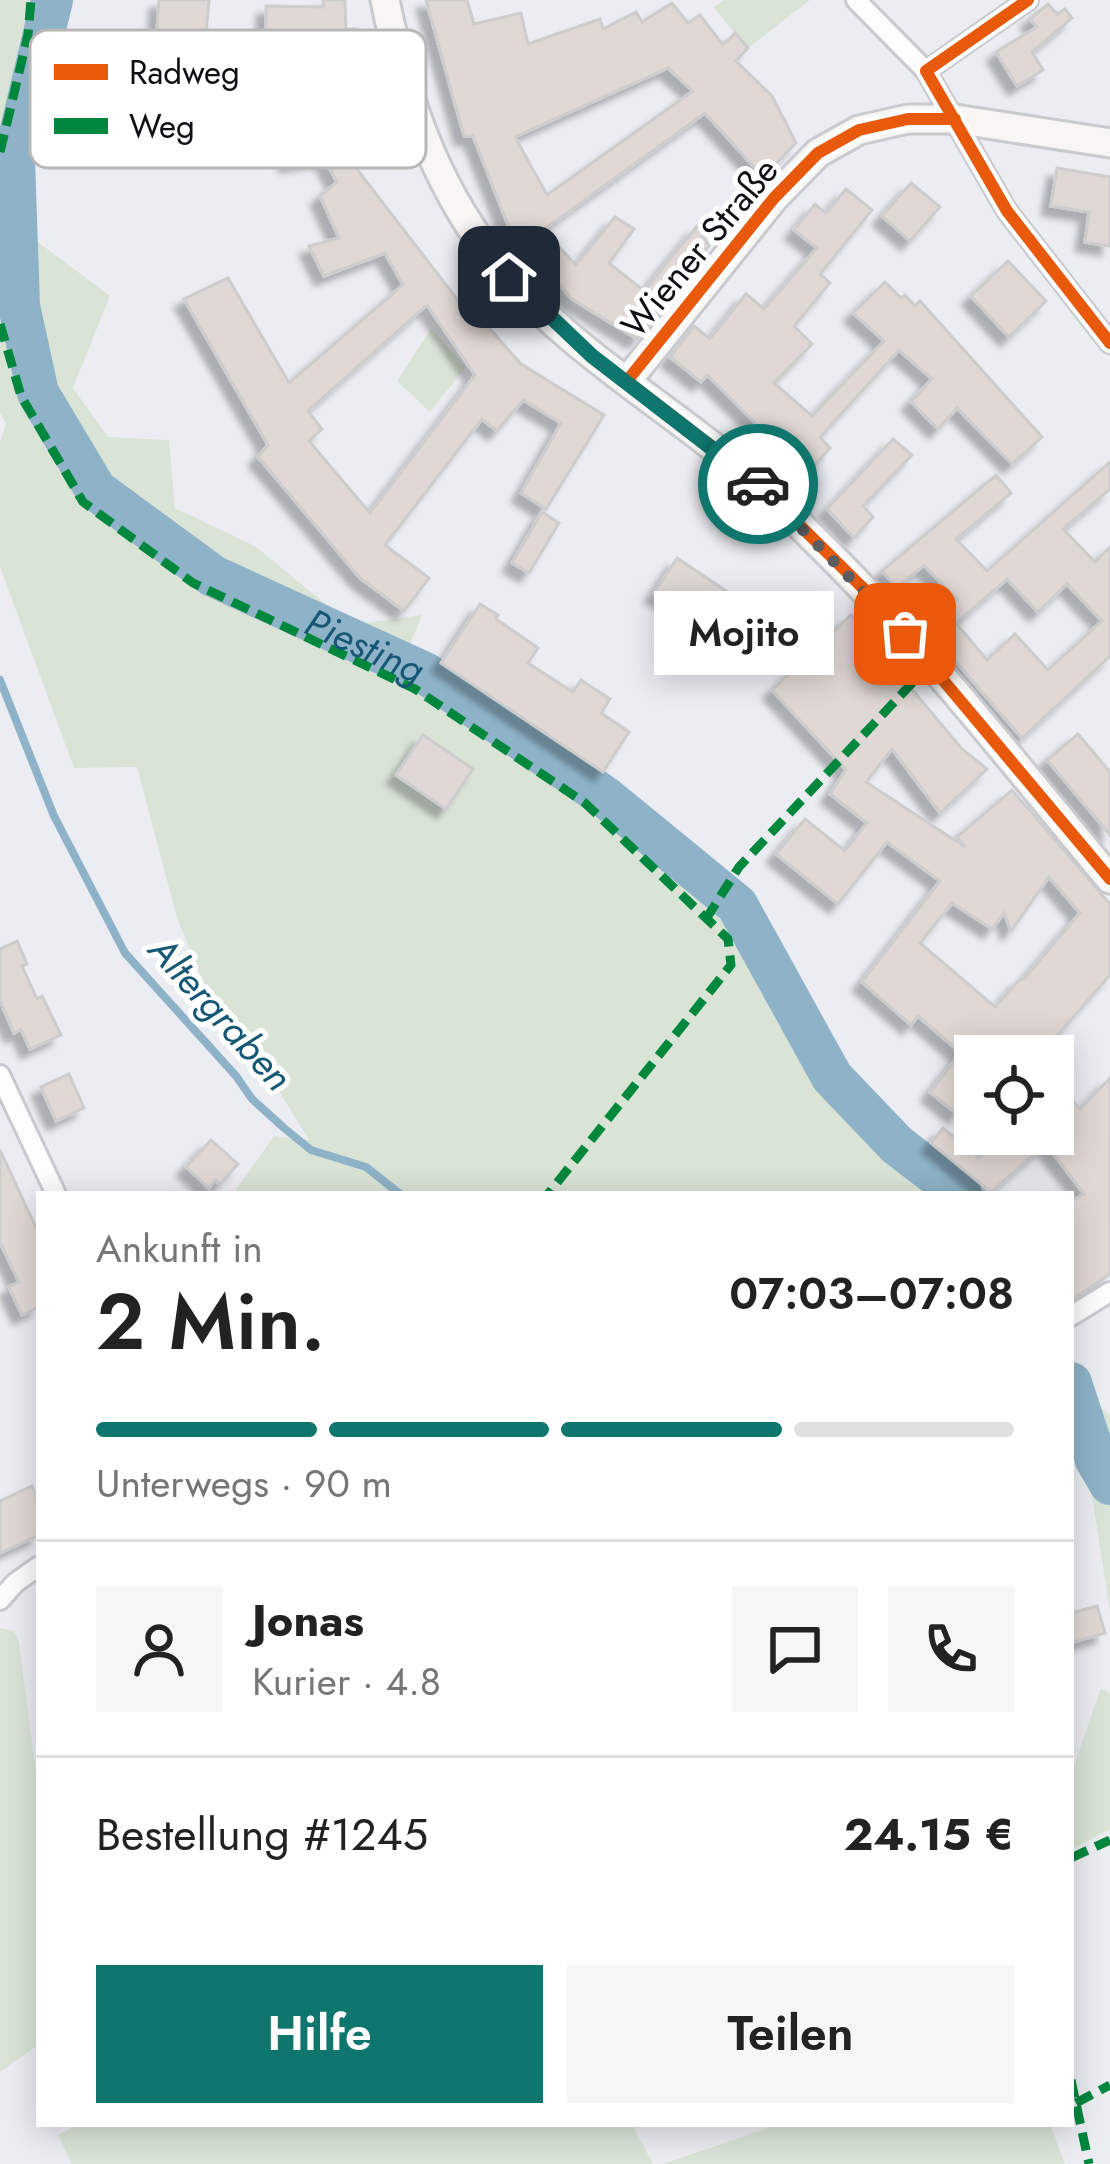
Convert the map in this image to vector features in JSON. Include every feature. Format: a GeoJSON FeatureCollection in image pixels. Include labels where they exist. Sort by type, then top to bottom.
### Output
{"type":"FeatureCollection","features":[{"type":"Feature","properties":{"kind":"main road"},"geometry":{"type":"LineString","coordinates":[[385,0],[392,30]]}},
{"type":"Feature","properties":{"kind":"main road","name":"Wiener Straße"},"geometry":{"type":"LineString","coordinates":[[627,381],[775,198],[818,153],[860,130],[908,119],[955,119],[1110,143]]}},
{"type":"Feature","properties":{"kind":"main road"},"geometry":{"type":"LineString","coordinates":[[426,140],[455,202],[492,257],[527,297],[592,356],[748,475],[880,605],[1110,879]]}},
{"type":"Feature","properties":{"kind":"street"},"geometry":{"type":"LineString","coordinates":[[856,0],[926,71],[1007,211],[1110,343]]}},
{"type":"Feature","properties":{"kind":"street"},"geometry":{"type":"LineString","coordinates":[[926,71],[1028,0]]}},
{"type":"Feature","properties":{"kind":"street"},"geometry":{"type":"LineString","coordinates":[[0,1075],[55,1191]]}},
{"type":"Feature","properties":{"kind":"street"},"geometry":{"type":"LineString","coordinates":[[1074,1314],[1110,1292]]}},
{"type":"Feature","properties":{"kind":"street"},"geometry":{"type":"LineString","coordinates":[[0,1600],[36,1568]]}},
{"type":"Feature","properties":{"kind":"shaded area"},"geometry":{"type":"Polygon","coordinates":[[[0,0],[43,0],[40,30],[30,30],[30,124],[19,228],[110,296],[73,388],[108,437],[169,440],[175,508],[255,546],[351,625],[422,615],[406,654],[436,674],[424,688],[606,814],[613,809],[726,911],[829,1094],[938,1191],[235,1191],[274,1136],[309,1140],[258,1057],[218,1018],[177,918],[137,767],[74,768],[0,567],[0,442],[6,424],[0,412],[0,0]]]}},
{"type":"Feature","properties":{"kind":"shaded area"},"geometry":{"type":"Polygon","coordinates":[[[724,0],[810,0],[748,48],[713,7],[724,0]]]}},
{"type":"Feature","properties":{"kind":"shaded area"},"geometry":{"type":"Polygon","coordinates":[[[431,329],[466,367],[430,412],[397,381],[431,329]]]}},
{"type":"Feature","properties":{"kind":"shaded area"},"geometry":{"type":"Polygon","coordinates":[[[1075,1388],[1110,1415],[1110,1611],[1075,1388]]]}},
{"type":"Feature","properties":{"kind":"shaded area"},"geometry":{"type":"Polygon","coordinates":[[[0,1628],[14,1631],[19,1642],[36,1773],[36,2048],[0,2072],[0,1628]]]}},
{"type":"Feature","properties":{"kind":"shaded area"},"geometry":{"type":"Polygon","coordinates":[[[1101,1688],[1110,1693],[1110,1829],[1074,1848],[1074,1765],[1101,1688]]]}},
{"type":"Feature","properties":{"kind":"shaded area"},"geometry":{"type":"Polygon","coordinates":[[[73,2127],[634,2127],[653,2164],[72,2164],[58,2135],[73,2127]]]}},
{"type":"Feature","properties":{"kind":"shaded area"},"geometry":{"type":"Polygon","coordinates":[[[771,2127],[1051,2127],[1065,2164],[663,2164],[771,2127]]]}},
{"type":"Feature","properties":{"kind":"building"},"geometry":{"type":"Polygon","coordinates":[[[159,0],[209,0],[206,30],[157,30],[159,0]]]}},
{"type":"Feature","properties":{"kind":"building"},"geometry":{"type":"Polygon","coordinates":[[[323,0],[345,0],[346,29],[355,29],[266,30],[266,6],[323,7],[323,0]]]}},
{"type":"Feature","properties":{"kind":"building"},"geometry":{"type":"Polygon","coordinates":[[[426,0],[467,0],[474,24],[521,13],[528,44],[600,19],[603,29],[636,12],[642,22],[672,3],[688,23],[700,15],[723,45],[735,33],[748,48],[736,61],[772,96],[796,143],[763,177],[705,113],[543,230],[576,265],[615,217],[634,229],[609,263],[644,291],[697,226],[709,246],[637,339],[572,299],[508,225],[473,136],[464,136],[426,0]],[[668,68],[515,137],[547,195],[693,91],[668,68]]]}},
{"type":"Feature","properties":{"kind":"building"},"geometry":{"type":"Polygon","coordinates":[[[1048,4],[1057,14],[1065,9],[1072,18],[1032,52],[1043,70],[1017,86],[996,52],[1037,27],[1030,19],[1048,4]]]}},
{"type":"Feature","properties":{"kind":"building"},"geometry":{"type":"Polygon","coordinates":[[[329,168],[356,168],[460,303],[464,300],[521,364],[604,415],[546,509],[521,493],[561,423],[523,400],[497,431],[482,419],[385,545],[429,578],[404,611],[360,578],[258,457],[268,445],[184,299],[228,278],[289,383],[403,285],[385,253],[324,276],[309,246],[339,238],[320,196],[337,182],[329,168]],[[427,305],[308,411],[322,429],[309,441],[370,513],[475,375],[427,305]]]}},
{"type":"Feature","properties":{"kind":"building"},"geometry":{"type":"Polygon","coordinates":[[[1057,168],[1110,177],[1110,246],[1085,242],[1089,212],[1051,206],[1057,168]]]}},
{"type":"Feature","properties":{"kind":"building"},"geometry":{"type":"Polygon","coordinates":[[[911,183],[940,207],[910,241],[882,216],[911,183]]]}},
{"type":"Feature","properties":{"kind":"building"},"geometry":{"type":"Polygon","coordinates":[[[846,189],[872,210],[820,274],[830,283],[794,326],[812,344],[774,383],[812,416],[884,341],[853,313],[885,282],[915,306],[920,301],[1042,437],[1012,464],[957,408],[938,429],[911,402],[932,379],[899,350],[820,437],[830,448],[807,474],[707,375],[701,382],[670,357],[694,326],[710,339],[746,294],[764,309],[817,248],[794,230],[815,204],[826,213],[846,189]]]}},
{"type":"Feature","properties":{"kind":"building"},"geometry":{"type":"Polygon","coordinates":[[[1008,261],[1046,301],[1009,337],[971,296],[1008,261]]]}},
{"type":"Feature","properties":{"kind":"building"},"geometry":{"type":"Polygon","coordinates":[[[893,439],[912,455],[863,506],[873,517],[854,538],[827,509],[893,439]]]}},
{"type":"Feature","properties":{"kind":"building"},"geometry":{"type":"Polygon","coordinates":[[[1110,462],[1110,489],[1063,529],[1095,562],[1110,547],[1110,656],[1022,738],[925,626],[957,600],[924,565],[897,588],[882,571],[996,475],[1011,493],[956,539],[987,571],[1110,462]],[[1007,579],[956,623],[987,660],[1015,634],[1048,670],[1102,621],[1067,584],[1038,612],[1007,579]]]}},
{"type":"Feature","properties":{"kind":"building"},"geometry":{"type":"Polygon","coordinates":[[[542,512],[559,523],[529,573],[512,563],[542,512]]]}},
{"type":"Feature","properties":{"kind":"building"},"geometry":{"type":"Polygon","coordinates":[[[677,558],[762,615],[739,649],[654,593],[677,558]]]}},
{"type":"Feature","properties":{"kind":"building"},"geometry":{"type":"Polygon","coordinates":[[[480,604],[538,648],[528,663],[573,692],[581,680],[610,699],[601,713],[629,732],[603,772],[441,663],[480,604]]]}},
{"type":"Feature","properties":{"kind":"building"},"geometry":{"type":"Polygon","coordinates":[[[851,615],[909,677],[905,681],[962,749],[987,769],[940,813],[892,749],[866,782],[965,847],[957,837],[1012,790],[1110,904],[1110,975],[1057,1035],[954,1035],[954,1047],[918,1016],[911,1025],[862,982],[940,881],[887,842],[838,904],[776,854],[805,819],[845,851],[867,823],[830,794],[846,770],[772,690],[851,615]],[[1049,877],[1011,931],[1004,913],[992,929],[952,903],[920,943],[995,1007],[1080,913],[1049,877]]]}},
{"type":"Feature","properties":{"kind":"building"},"geometry":{"type":"Polygon","coordinates":[[[1078,734],[1110,772],[1110,835],[1047,760],[1078,734]]]}},
{"type":"Feature","properties":{"kind":"building"},"geometry":{"type":"Polygon","coordinates":[[[423,735],[473,769],[446,809],[396,775],[423,735]]]}},
{"type":"Feature","properties":{"kind":"building"},"geometry":{"type":"Polygon","coordinates":[[[17,941],[37,999],[42,996],[61,1035],[30,1049],[21,1029],[14,1033],[0,1001],[0,949],[17,941]]]}},
{"type":"Feature","properties":{"kind":"building"},"geometry":{"type":"Polygon","coordinates":[[[954,1062],[954,1112],[930,1092],[954,1062]]]}},
{"type":"Feature","properties":{"kind":"building"},"geometry":{"type":"Polygon","coordinates":[[[69,1074],[84,1108],[56,1121],[41,1087],[69,1074]]]}},
{"type":"Feature","properties":{"kind":"building"},"geometry":{"type":"Polygon","coordinates":[[[1110,1078],[1110,1274],[1074,1298],[1074,1200],[1084,1194],[1054,1155],[1074,1155],[1074,1102],[1080,1109],[1110,1078]]]}},
{"type":"Feature","properties":{"kind":"building"},"geometry":{"type":"Polygon","coordinates":[[[943,1128],[954,1137],[954,1155],[1033,1155],[990,1191],[931,1143],[943,1128]]]}},
{"type":"Feature","properties":{"kind":"building"},"geometry":{"type":"Polygon","coordinates":[[[211,1140],[238,1164],[220,1184],[215,1180],[209,1188],[186,1167],[211,1140]]]}},
{"type":"Feature","properties":{"kind":"building"},"geometry":{"type":"Polygon","coordinates":[[[0,1150],[36,1228],[36,1308],[22,1315],[9,1287],[19,1282],[0,1242],[0,1150]]]}},
{"type":"Feature","properties":{"kind":"building"},"geometry":{"type":"Polygon","coordinates":[[[32,1486],[36,1496],[36,1536],[0,1553],[0,1501],[32,1486]]]}},
{"type":"Feature","properties":{"kind":"building"},"geometry":{"type":"Polygon","coordinates":[[[1097,1606],[1105,1633],[1074,1642],[1074,1612],[1097,1606]]]}},
{"type":"Feature","properties":{"kind":"waterway","name":"Piesting"},"geometry":{"type":"LineString","coordinates":[[45,30],[52,0]]}},
{"type":"Feature","properties":{"kind":"waterway","name":"Piesting"},"geometry":{"type":"LineString","coordinates":[[30,92],[14,159],[19,306],[38,393],[96,490],[213,576],[425,673],[605,797],[737,905],[832,1077],[897,1145],[957,1191]]}},
{"type":"Feature","properties":{"kind":"waterway","name":"Altergraben"},"geometry":{"type":"LineString","coordinates":[[0,680],[54,816],[125,953],[252,1099],[284,1128],[311,1150],[366,1167],[396,1191]]}},
{"type":"Feature","properties":{"kind":"waterway","name":"Piesting"},"geometry":{"type":"LineString","coordinates":[[1074,1392],[1096,1460],[1110,1484]]}},
{"type":"Feature","properties":{"kind":"marked path"},"geometry":{"type":"LineString","coordinates":[[0,152],[28,35],[31,0]]}},
{"type":"Feature","properties":{"kind":"marked path"},"geometry":{"type":"LineString","coordinates":[[0,324],[21,396],[83,502],[193,583],[415,689],[585,803],[728,939],[731,965],[550,1191]]}},
{"type":"Feature","properties":{"kind":"marked path"},"geometry":{"type":"LineString","coordinates":[[706,919],[739,867],[930,664]]}},
{"type":"Feature","properties":{"kind":"marked path"},"geometry":{"type":"LineString","coordinates":[[1074,1857],[1110,1840]]}},
{"type":"Feature","properties":{"kind":"marked path"},"geometry":{"type":"LineString","coordinates":[[1076,2103],[1110,2085]]}},
{"type":"Feature","properties":{"kind":"marked path"},"geometry":{"type":"LineString","coordinates":[[1074,2094],[1089,2164]]}},
{"type":"Feature","properties":{"kind":"cycle path"},"geometry":{"type":"LineString","coordinates":[[1028,0],[926,71],[1007,211],[1110,343]]}},
{"type":"Feature","properties":{"kind":"cycle path"},"geometry":{"type":"LineString","coordinates":[[955,119],[908,119],[859,130],[818,153],[774,198],[627,381],[749,475],[880,605],[1110,879]]}},
{"type":"Feature","properties":{"kind":"way so far"},"geometry":{"type":"LineString","coordinates":[[758,484],[905,634]]}},
{"type":"Feature","properties":{"kind":"place","name":"Mojito"},"geometry":{"type":"Point","coordinates":[905,634]}},
{"type":"Feature","properties":{"kind":"route"},"geometry":{"type":"LineString","coordinates":[[509,277],[592,356],[758,484]]}}]}
